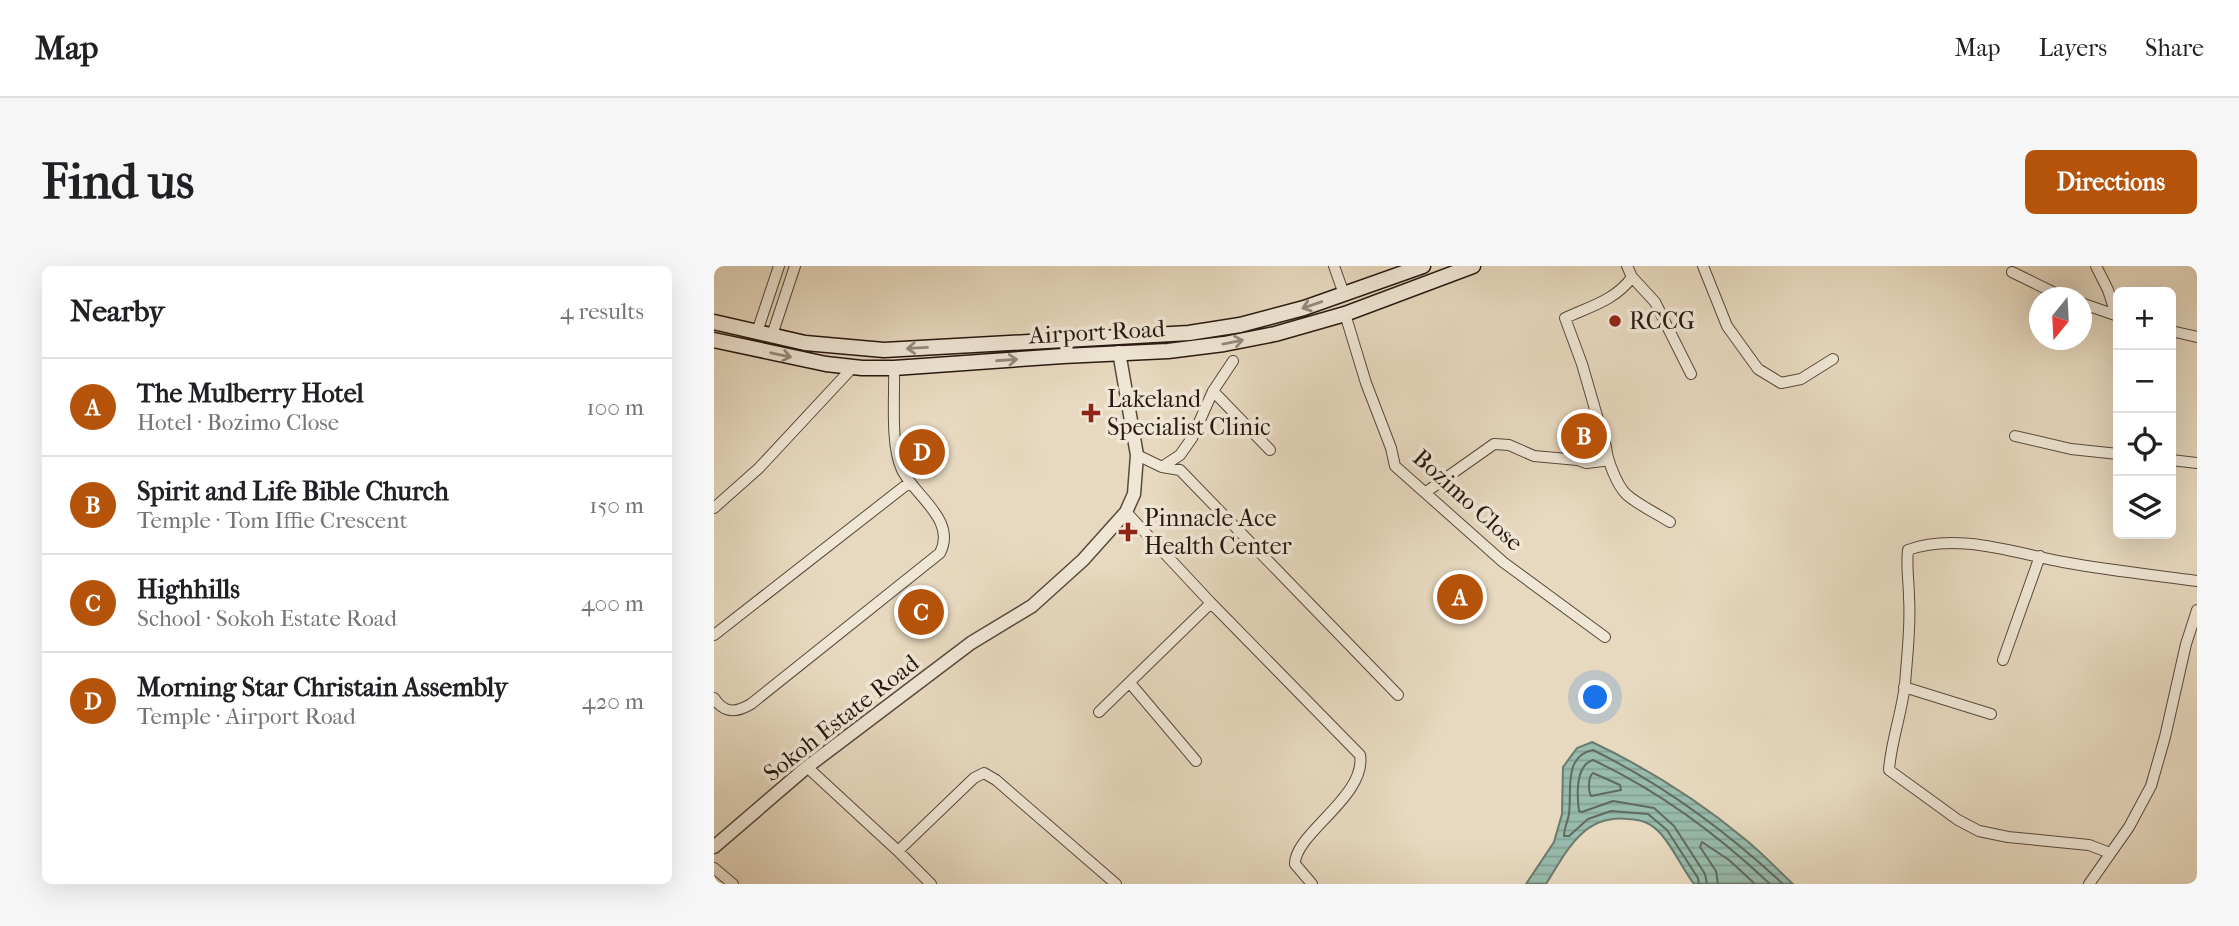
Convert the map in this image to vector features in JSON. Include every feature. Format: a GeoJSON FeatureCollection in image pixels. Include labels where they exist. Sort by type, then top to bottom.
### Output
{"type":"FeatureCollection","features":[{"type":"Feature","properties":{"kind":"main road","name":"Airport Road"},"geometry":{"type":"LineString","coordinates":[[714,322],[805,343],[884,350],[1189,332],[1240,325],[1304,308],[1345,294],[1398,270],[1423,266]]}},
{"type":"Feature","properties":{"kind":"main road"},"geometry":{"type":"LineString","coordinates":[[1423,266],[1430,283]]}},
{"type":"Feature","properties":{"kind":"main road","name":"Airport Road"},"geometry":{"type":"LineString","coordinates":[[714,340],[826,364],[894,368],[1168,351],[1275,334],[1345,314],[1473,266]]}},
{"type":"Feature","properties":{"kind":"street"},"geometry":{"type":"LineString","coordinates":[[764,334],[779,266]]}},
{"type":"Feature","properties":{"kind":"street"},"geometry":{"type":"LineString","coordinates":[[764,334],[795,266]]}},
{"type":"Feature","properties":{"kind":"street"},"geometry":{"type":"LineString","coordinates":[[1334,266],[1345,294]]}},
{"type":"Feature","properties":{"kind":"street"},"geometry":{"type":"LineString","coordinates":[[1627,266],[1632,277],[1655,302],[1691,374]]}},
{"type":"Feature","properties":{"kind":"street"},"geometry":{"type":"LineString","coordinates":[[1703,266],[1727,326],[1758,369],[1780,383],[1801,379],[1833,359]]}},
{"type":"Feature","properties":{"kind":"street"},"geometry":{"type":"LineString","coordinates":[[2096,266],[2113,304]]}},
{"type":"Feature","properties":{"kind":"street"},"geometry":{"type":"LineString","coordinates":[[2012,272],[2043,287]]}},
{"type":"Feature","properties":{"kind":"street"},"geometry":{"type":"LineString","coordinates":[[1632,277],[1615,295],[1565,318],[1606,447],[1607,458],[1625,494],[1670,522]]}},
{"type":"Feature","properties":{"kind":"street"},"geometry":{"type":"LineString","coordinates":[[2092,307],[2113,315]]}},
{"type":"Feature","properties":{"kind":"street","name":"Bozimo Close"},"geometry":{"type":"LineString","coordinates":[[1345,314],[1395,466],[1503,562],[1605,637]]}},
{"type":"Feature","properties":{"kind":"street"},"geometry":{"type":"LineString","coordinates":[[2176,332],[2197,337]]}},
{"type":"Feature","properties":{"kind":"street","name":"Sokoh Estate Road"},"geometry":{"type":"LineString","coordinates":[[714,847],[807,767],[971,643],[1032,606],[1083,560],[1126,512],[1134,494],[1137,455],[1119,352]]}},
{"type":"Feature","properties":{"kind":"street"},"geometry":{"type":"LineString","coordinates":[[1162,467],[1180,455],[1192,438],[1213,391],[1233,361]]}},
{"type":"Feature","properties":{"kind":"street"},"geometry":{"type":"LineString","coordinates":[[714,508],[759,468],[853,367]]}},
{"type":"Feature","properties":{"kind":"street"},"geometry":{"type":"LineString","coordinates":[[714,698],[718,705],[729,711],[739,711],[751,704],[940,553],[945,534],[942,523],[901,468],[896,440],[894,368]]}},
{"type":"Feature","properties":{"kind":"street"},"geometry":{"type":"LineString","coordinates":[[1213,391],[1270,450]]}},
{"type":"Feature","properties":{"kind":"street"},"geometry":{"type":"LineString","coordinates":[[2015,436],[2071,449],[2113,453]]}},
{"type":"Feature","properties":{"kind":"street"},"geometry":{"type":"LineString","coordinates":[[1426,492],[1494,444],[1509,445],[1534,456],[1586,463],[1607,458]]}},
{"type":"Feature","properties":{"kind":"street"},"geometry":{"type":"LineString","coordinates":[[1137,455],[1162,467],[1180,470],[1398,695]]}},
{"type":"Feature","properties":{"kind":"street"},"geometry":{"type":"LineString","coordinates":[[2176,461],[2197,463]]}},
{"type":"Feature","properties":{"kind":"street"},"geometry":{"type":"LineString","coordinates":[[714,635],[909,482]]}},
{"type":"Feature","properties":{"kind":"street"},"geometry":{"type":"LineString","coordinates":[[1126,512],[1360,755],[1362,765],[1356,779],[1332,812],[1296,852],[1295,864],[1312,884]]}},
{"type":"Feature","properties":{"kind":"street"},"geometry":{"type":"LineString","coordinates":[[2110,853],[2090,845],[2008,837],[1979,831],[1958,820],[1889,769],[1904,688],[1909,607],[1906,568],[1908,550],[1920,545],[1984,545],[2062,562],[2197,581]]}},
{"type":"Feature","properties":{"kind":"street"},"geometry":{"type":"LineString","coordinates":[[2003,660],[2040,556]]}},
{"type":"Feature","properties":{"kind":"street"},"geometry":{"type":"LineString","coordinates":[[1099,712],[1212,603]]}},
{"type":"Feature","properties":{"kind":"street"},"geometry":{"type":"LineString","coordinates":[[2089,884],[2129,827],[2151,786],[2197,610]]}},
{"type":"Feature","properties":{"kind":"street"},"geometry":{"type":"LineString","coordinates":[[1130,683],[1196,761]]}},
{"type":"Feature","properties":{"kind":"street"},"geometry":{"type":"LineString","coordinates":[[1904,688],[1991,714]]}},
{"type":"Feature","properties":{"kind":"street"},"geometry":{"type":"LineString","coordinates":[[807,767],[931,884]]}},
{"type":"Feature","properties":{"kind":"street"},"geometry":{"type":"LineString","coordinates":[[898,851],[974,778],[984,773],[996,780],[1116,884]]}},
{"type":"Feature","properties":{"kind":"street"},"geometry":{"type":"LineString","coordinates":[[714,868],[733,884]]}},
{"type":"Feature","properties":{"kind":"water"},"geometry":{"type":"Polygon","coordinates":[[[1592,742],[1691,798],[1752,845],[1793,884],[1694,884],[1657,830],[1638,820],[1612,819],[1599,822],[1578,837],[1546,884],[1526,884],[1554,842],[1562,814],[1563,767],[1577,748],[1592,742]]]}},
{"type":"Feature","properties":{"kind":"place","name":"RCCG"},"geometry":{"type":"Point","coordinates":[1615,321]}},
{"type":"Feature","properties":{"kind":"place","name":"Lakeland Specialist Clinic"},"geometry":{"type":"Point","coordinates":[1091,413]}},
{"type":"Feature","properties":{"kind":"place","name":"Spirit and Life Bible Church"},"geometry":{"type":"Point","coordinates":[1584,436]}},
{"type":"Feature","properties":{"kind":"place","name":"Morning Star Christain Assembly"},"geometry":{"type":"Point","coordinates":[922,452]}},
{"type":"Feature","properties":{"kind":"place","name":"Pinnacle Ace Health Center"},"geometry":{"type":"Point","coordinates":[1128,532]}},
{"type":"Feature","properties":{"kind":"place","name":"The Mulberry Hotel"},"geometry":{"type":"Point","coordinates":[1460,597]}},
{"type":"Feature","properties":{"kind":"place","name":"Highhills"},"geometry":{"type":"Point","coordinates":[921,612]}}]}
